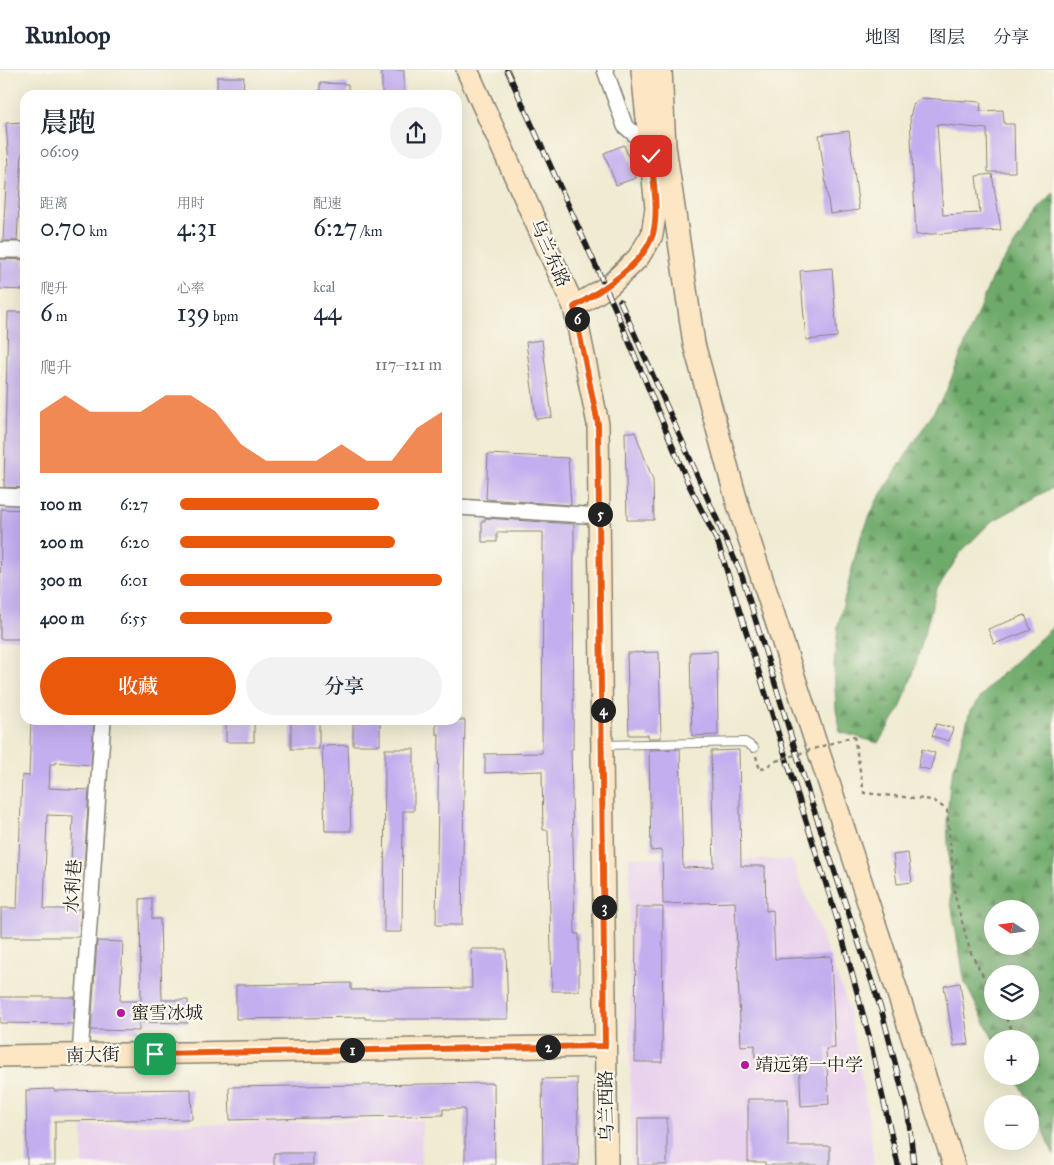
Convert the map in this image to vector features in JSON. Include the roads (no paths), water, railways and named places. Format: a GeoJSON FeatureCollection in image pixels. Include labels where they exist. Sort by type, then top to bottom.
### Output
{"type":"FeatureCollection","features":[{"type":"Feature","properties":{"kind":"main road","name":"乌兰东路"},"geometry":{"type":"LineString","coordinates":[[468,70],[574,307],[598,424],[605,1046]]}},
{"type":"Feature","properties":{"kind":"main road"},"geometry":{"type":"LineString","coordinates":[[574,307],[610,285],[638,258],[652,235],[656,208],[642,70]]}},
{"type":"Feature","properties":{"kind":"main road"},"geometry":{"type":"LineString","coordinates":[[661,70],[665,146],[694,344],[737,502],[954,1165]]}},
{"type":"Feature","properties":{"kind":"main road","name":"南大街"},"geometry":{"type":"LineString","coordinates":[[0,1056],[605,1046]]}},
{"type":"Feature","properties":{"kind":"main road","name":"乌兰西路"},"geometry":{"type":"LineString","coordinates":[[605,1046],[607,1165]]}},
{"type":"Feature","properties":{"kind":"street"},"geometry":{"type":"LineString","coordinates":[[605,70],[625,126],[650,147]]}},
{"type":"Feature","properties":{"kind":"street"},"geometry":{"type":"LineString","coordinates":[[0,250],[20,250]]}},
{"type":"Feature","properties":{"kind":"street"},"geometry":{"type":"LineString","coordinates":[[0,496],[20,497]]}},
{"type":"Feature","properties":{"kind":"street"},"geometry":{"type":"LineString","coordinates":[[462,507],[600,516]]}},
{"type":"Feature","properties":{"kind":"street","name":"水利巷"},"geometry":{"type":"LineString","coordinates":[[80,1055],[103,725]]}},
{"type":"Feature","properties":{"kind":"lane"},"geometry":{"type":"LineString","coordinates":[[603,745],[745,742],[754,748]]}},
{"type":"Feature","properties":{"kind":"railway"},"geometry":{"type":"LineString","coordinates":[[507,70],[614,306],[688,483],[718,543],[838,922],[869,1036],[898,1165]]}},
{"type":"Feature","properties":{"kind":"railway"},"geometry":{"type":"LineString","coordinates":[[620,301],[742,576],[811,801],[882,1012],[908,1113],[914,1165]]}},
{"type":"Feature","properties":{"kind":"place","name":"蜜雪冰城"},"geometry":{"type":"Point","coordinates":[121,1013]}},
{"type":"Feature","properties":{"kind":"place","name":"靖远第一中学"},"geometry":{"type":"Point","coordinates":[745,1065]}}]}
